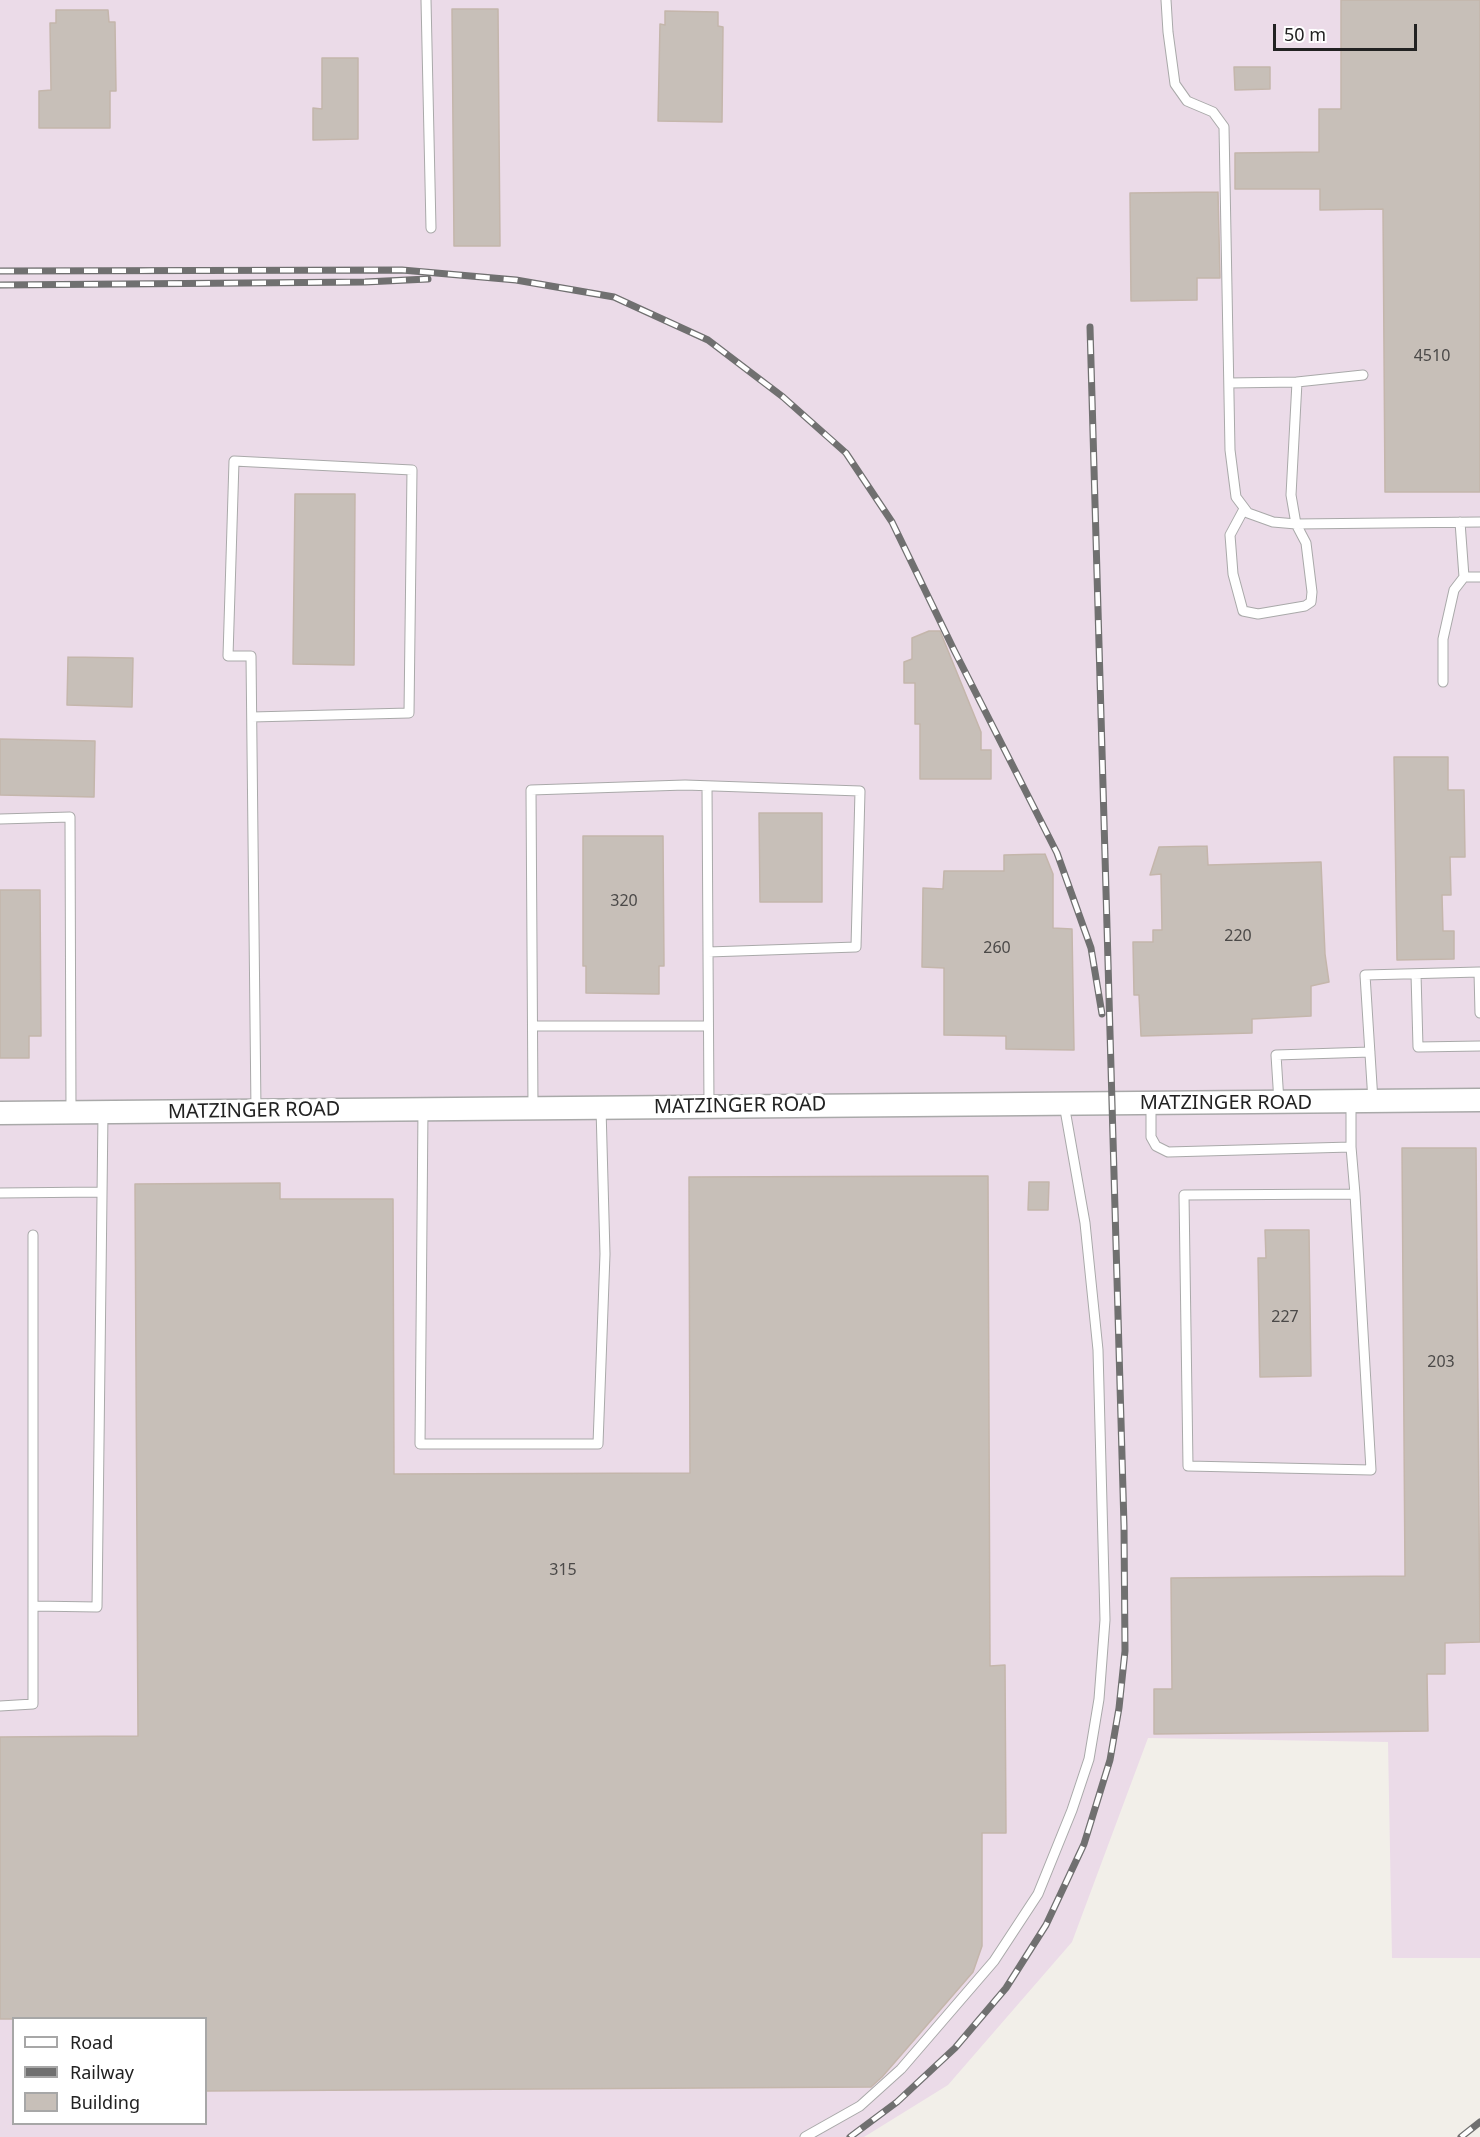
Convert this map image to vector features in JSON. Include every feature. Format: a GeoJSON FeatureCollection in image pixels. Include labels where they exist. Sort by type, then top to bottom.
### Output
{"type":"FeatureCollection","features":[{"type":"Feature","properties":{"kind":"street","name":"MATZINGER ROAD"},"geometry":{"type":"LineString","coordinates":[[0,1113],[1480,1100]]}},
{"type":"Feature","properties":{"kind":"lane"},"geometry":{"type":"LineString","coordinates":[[426,0],[431,228]]}},
{"type":"Feature","properties":{"kind":"lane"},"geometry":{"type":"LineString","coordinates":[[1166,0],[1175,84],[1187,100],[1213,112],[1224,127],[1230,450],[1236,497],[1248,513],[1274,522],[1296,524],[1480,522]]}},
{"type":"Feature","properties":{"kind":"lane"},"geometry":{"type":"LineString","coordinates":[[1229,383],[1297,382],[1363,375]]}},
{"type":"Feature","properties":{"kind":"lane"},"geometry":{"type":"LineString","coordinates":[[1244,509],[1230,535],[1233,574],[1243,611],[1258,614],[1305,606],[1311,602],[1306,543],[1296,524],[1291,495],[1297,382]]}},
{"type":"Feature","properties":{"kind":"lane"},"geometry":{"type":"LineString","coordinates":[[252,717],[408,713],[412,470],[234,461],[228,656],[251,656],[256,1111]]}},
{"type":"Feature","properties":{"kind":"lane"},"geometry":{"type":"LineString","coordinates":[[1443,682],[1443,639],[1448,613],[1454,590],[1464,577],[1460,522]]}},
{"type":"Feature","properties":{"kind":"lane"},"geometry":{"type":"LineString","coordinates":[[1464,577],[1480,577]]}},
{"type":"Feature","properties":{"kind":"lane"},"geometry":{"type":"LineString","coordinates":[[707,786],[709,1106]]}},
{"type":"Feature","properties":{"kind":"lane"},"geometry":{"type":"LineString","coordinates":[[533,1108],[531,790],[707,786],[860,791],[856,946],[708,952]]}},
{"type":"Feature","properties":{"kind":"lane"},"geometry":{"type":"LineString","coordinates":[[0,819],[70,817],[71,1113]]}},
{"type":"Feature","properties":{"kind":"lane"},"geometry":{"type":"LineString","coordinates":[[1354,1194],[1184,1195],[1188,1466],[1371,1470],[1352,1147],[1370,1052],[1365,975],[1479,972],[1480,1013]]}},
{"type":"Feature","properties":{"kind":"lane"},"geometry":{"type":"LineString","coordinates":[[1416,974],[1418,1047],[1480,1047]]}},
{"type":"Feature","properties":{"kind":"lane"},"geometry":{"type":"LineString","coordinates":[[533,1026],[707,1026]]}},
{"type":"Feature","properties":{"kind":"lane"},"geometry":{"type":"LineString","coordinates":[[1279,1102],[1276,1055],[1370,1052]]}},
{"type":"Feature","properties":{"kind":"lane"},"geometry":{"type":"LineString","coordinates":[[1150,1103],[1151,1137],[1156,1146],[1168,1152],[1352,1147]]}},
{"type":"Feature","properties":{"kind":"lane"},"geometry":{"type":"LineString","coordinates":[[805,2137],[860,2106],[901,2069],[994,1961],[1038,1894],[1072,1810],[1089,1759],[1099,1699],[1105,1620],[1098,1350],[1085,1222],[1064,1104]]}},
{"type":"Feature","properties":{"kind":"lane"},"geometry":{"type":"LineString","coordinates":[[423,1109],[420,1444],[598,1444],[605,1254],[601,1108]]}},
{"type":"Feature","properties":{"kind":"lane"},"geometry":{"type":"LineString","coordinates":[[33,1606],[97,1607],[104,1113]]}},
{"type":"Feature","properties":{"kind":"lane"},"geometry":{"type":"LineString","coordinates":[[0,1193],[102,1192]]}},
{"type":"Feature","properties":{"kind":"lane"},"geometry":{"type":"LineString","coordinates":[[0,1706],[33,1704],[33,1235]]}},
{"type":"Feature","properties":{"kind":"shaded area"},"geometry":{"type":"Polygon","coordinates":[[[0,0],[1480,0],[1480,1958],[1392,1958],[1388,1742],[1148,1738],[1072,1942],[948,2085],[864,2137],[0,2137],[0,0]]]}},
{"type":"Feature","properties":{"kind":"building"},"geometry":{"type":"Polygon","coordinates":[[[1341,0],[1480,0],[1480,492],[1385,492],[1383,209],[1320,210],[1320,189],[1235,189],[1235,153],[1319,152],[1319,109],[1341,109],[1341,0]]]}},
{"type":"Feature","properties":{"kind":"building"},"geometry":{"type":"Polygon","coordinates":[[[452,9],[498,9],[500,246],[454,246],[452,9]]]}},
{"type":"Feature","properties":{"kind":"building"},"geometry":{"type":"Polygon","coordinates":[[[56,10],[108,10],[109,22],[115,22],[116,91],[110,91],[110,128],[39,128],[39,91],[51,90],[50,23],[56,23],[56,10]]]}},
{"type":"Feature","properties":{"kind":"building"},"geometry":{"type":"Polygon","coordinates":[[[665,11],[718,12],[718,26],[723,27],[722,122],[658,121],[660,24],[665,25],[665,11]]]}},
{"type":"Feature","properties":{"kind":"building"},"geometry":{"type":"Polygon","coordinates":[[[322,58],[358,58],[358,139],[313,140],[313,108],[322,109],[322,58]]]}},
{"type":"Feature","properties":{"kind":"building"},"geometry":{"type":"Polygon","coordinates":[[[1234,67],[1270,67],[1270,89],[1235,90],[1234,67]]]}},
{"type":"Feature","properties":{"kind":"building"},"geometry":{"type":"Polygon","coordinates":[[[1218,192],[1220,278],[1197,278],[1197,300],[1131,301],[1130,193],[1218,192]]]}},
{"type":"Feature","properties":{"kind":"building"},"geometry":{"type":"Polygon","coordinates":[[[295,494],[355,494],[354,665],[293,664],[295,494]]]}},
{"type":"Feature","properties":{"kind":"building"},"geometry":{"type":"Polygon","coordinates":[[[929,631],[940,631],[981,732],[981,750],[991,750],[991,779],[920,779],[920,724],[915,724],[915,683],[904,683],[904,662],[912,659],[912,638],[929,631]]]}},
{"type":"Feature","properties":{"kind":"building"},"geometry":{"type":"Polygon","coordinates":[[[68,657],[133,658],[132,707],[67,705],[68,657]]]}},
{"type":"Feature","properties":{"kind":"building"},"geometry":{"type":"Polygon","coordinates":[[[0,739],[95,741],[94,797],[0,795],[0,739]]]}},
{"type":"Feature","properties":{"kind":"building"},"geometry":{"type":"Polygon","coordinates":[[[1394,757],[1448,757],[1448,790],[1464,790],[1465,857],[1450,857],[1451,895],[1442,895],[1443,931],[1454,931],[1454,959],[1397,960],[1394,757]]]}},
{"type":"Feature","properties":{"kind":"building"},"geometry":{"type":"Polygon","coordinates":[[[759,813],[822,813],[822,902],[760,902],[759,813]]]}},
{"type":"Feature","properties":{"kind":"building"},"geometry":{"type":"Polygon","coordinates":[[[583,836],[663,836],[664,966],[659,966],[659,994],[586,993],[586,966],[583,966],[583,836]]]}},
{"type":"Feature","properties":{"kind":"building"},"geometry":{"type":"Polygon","coordinates":[[[1207,846],[1208,865],[1321,862],[1325,954],[1329,982],[1311,986],[1311,1016],[1252,1019],[1252,1033],[1141,1036],[1139,995],[1134,995],[1133,942],[1153,942],[1153,930],[1162,930],[1161,874],[1150,875],[1159,847],[1207,846]]]}},
{"type":"Feature","properties":{"kind":"building"},"geometry":{"type":"Polygon","coordinates":[[[1045,854],[1053,874],[1053,928],[1072,929],[1074,1050],[1006,1049],[1006,1036],[944,1035],[944,968],[922,967],[923,888],[943,889],[944,871],[1004,871],[1004,855],[1045,854]]]}},
{"type":"Feature","properties":{"kind":"building"},"geometry":{"type":"Polygon","coordinates":[[[0,890],[40,890],[41,1036],[29,1036],[29,1058],[0,1058],[0,890]]]}},
{"type":"Feature","properties":{"kind":"building"},"geometry":{"type":"Polygon","coordinates":[[[1402,1148],[1476,1148],[1480,1642],[1445,1643],[1445,1674],[1427,1674],[1428,1731],[1154,1734],[1154,1689],[1172,1689],[1171,1578],[1405,1576],[1402,1148]]]}},
{"type":"Feature","properties":{"kind":"building"},"geometry":{"type":"Polygon","coordinates":[[[988,1176],[990,1666],[1005,1665],[1006,1833],[982,1833],[982,1946],[973,1972],[871,2087],[207,2091],[207,2017],[12,2017],[12,2019],[0,2019],[0,1737],[138,1736],[135,1184],[280,1183],[280,1199],[393,1199],[394,1474],[690,1473],[689,1177],[988,1176]]]}},
{"type":"Feature","properties":{"kind":"building"},"geometry":{"type":"Polygon","coordinates":[[[1029,1182],[1049,1182],[1048,1210],[1028,1210],[1029,1182]]]}},
{"type":"Feature","properties":{"kind":"building"},"geometry":{"type":"Polygon","coordinates":[[[1265,1230],[1309,1230],[1311,1376],[1260,1377],[1258,1258],[1266,1258],[1265,1230]]]}},
{"type":"Feature","properties":{"kind":"railway"},"geometry":{"type":"LineString","coordinates":[[0,271],[402,270],[516,280],[614,297],[708,340],[783,397],[846,453],[892,522],[1057,853],[1091,948],[1102,1014]]}},
{"type":"Feature","properties":{"kind":"railway"},"geometry":{"type":"LineString","coordinates":[[0,285],[365,282],[428,279]]}},
{"type":"Feature","properties":{"kind":"railway"},"geometry":{"type":"LineString","coordinates":[[850,2137],[897,2102],[955,2048],[1006,1988],[1046,1925],[1084,1844],[1110,1760],[1119,1708],[1125,1651],[1124,1526],[1090,327]]}},
{"type":"Feature","properties":{"kind":"railway"},"geometry":{"type":"LineString","coordinates":[[1461,2137],[1480,2122]]}}]}
